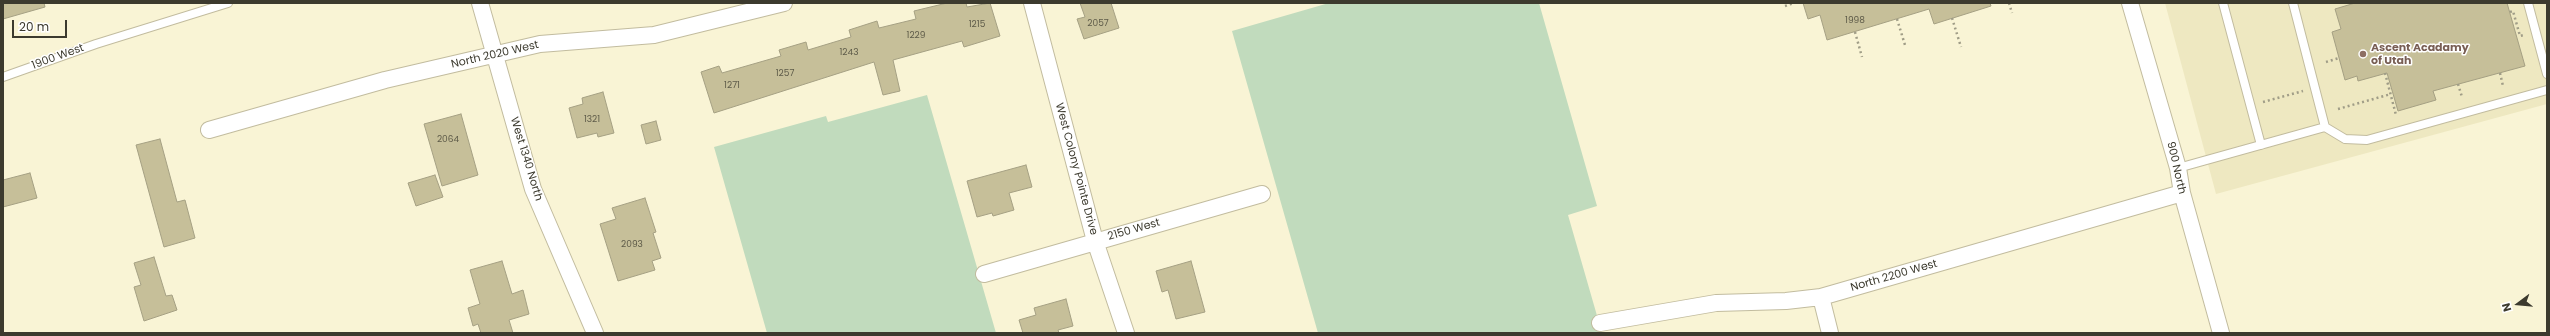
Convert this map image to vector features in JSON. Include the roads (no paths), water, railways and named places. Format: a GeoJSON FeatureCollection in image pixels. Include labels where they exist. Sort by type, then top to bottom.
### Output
{"type":"FeatureCollection","features":[{"type":"Feature","properties":{"kind":"street","name":"West 1340 North"},"geometry":{"type":"LineString","coordinates":[[480,3],[533,189],[595,333]]}},
{"type":"Feature","properties":{"kind":"street","name":"North 2020 West"},"geometry":{"type":"LineString","coordinates":[[209,130],[385,80],[540,44],[654,35],[783,3]]}},
{"type":"Feature","properties":{"kind":"street","name":"West Colony Pointe Drive"},"geometry":{"type":"LineString","coordinates":[[1032,3],[1095,242],[1126,333]]}},
{"type":"Feature","properties":{"kind":"street","name":"900 North"},"geometry":{"type":"LineString","coordinates":[[2130,3],[2178,168],[2182,193],[2220,333]]}},
{"type":"Feature","properties":{"kind":"street","name":"North 2200 West"},"geometry":{"type":"LineString","coordinates":[[1600,323],[1716,302],[1786,302],[1821,297],[2182,193]]}},
{"type":"Feature","properties":{"kind":"street","name":"2150 West"},"geometry":{"type":"LineString","coordinates":[[984,274],[1262,194]]}},
{"type":"Feature","properties":{"kind":"street"},"geometry":{"type":"LineString","coordinates":[[1821,297],[1830,333]]}},
{"type":"Feature","properties":{"kind":"lane","name":"1900 West"},"geometry":{"type":"LineString","coordinates":[[3,77],[96,44],[228,3]]}},
{"type":"Feature","properties":{"kind":"lane"},"geometry":{"type":"LineString","coordinates":[[2223,3],[2261,145]]}},
{"type":"Feature","properties":{"kind":"lane"},"geometry":{"type":"LineString","coordinates":[[2292,3],[2325,126],[2345,139],[2367,140],[2547,90]]}},
{"type":"Feature","properties":{"kind":"lane"},"geometry":{"type":"LineString","coordinates":[[2528,3],[2547,74]]}},
{"type":"Feature","properties":{"kind":"lane"},"geometry":{"type":"LineString","coordinates":[[2178,168],[2325,126]]}},
{"type":"Feature","properties":{"kind":"place","name":"Ascent Acadamy of Utah"},"geometry":{"type":"Point","coordinates":[2363,54]}}]}
